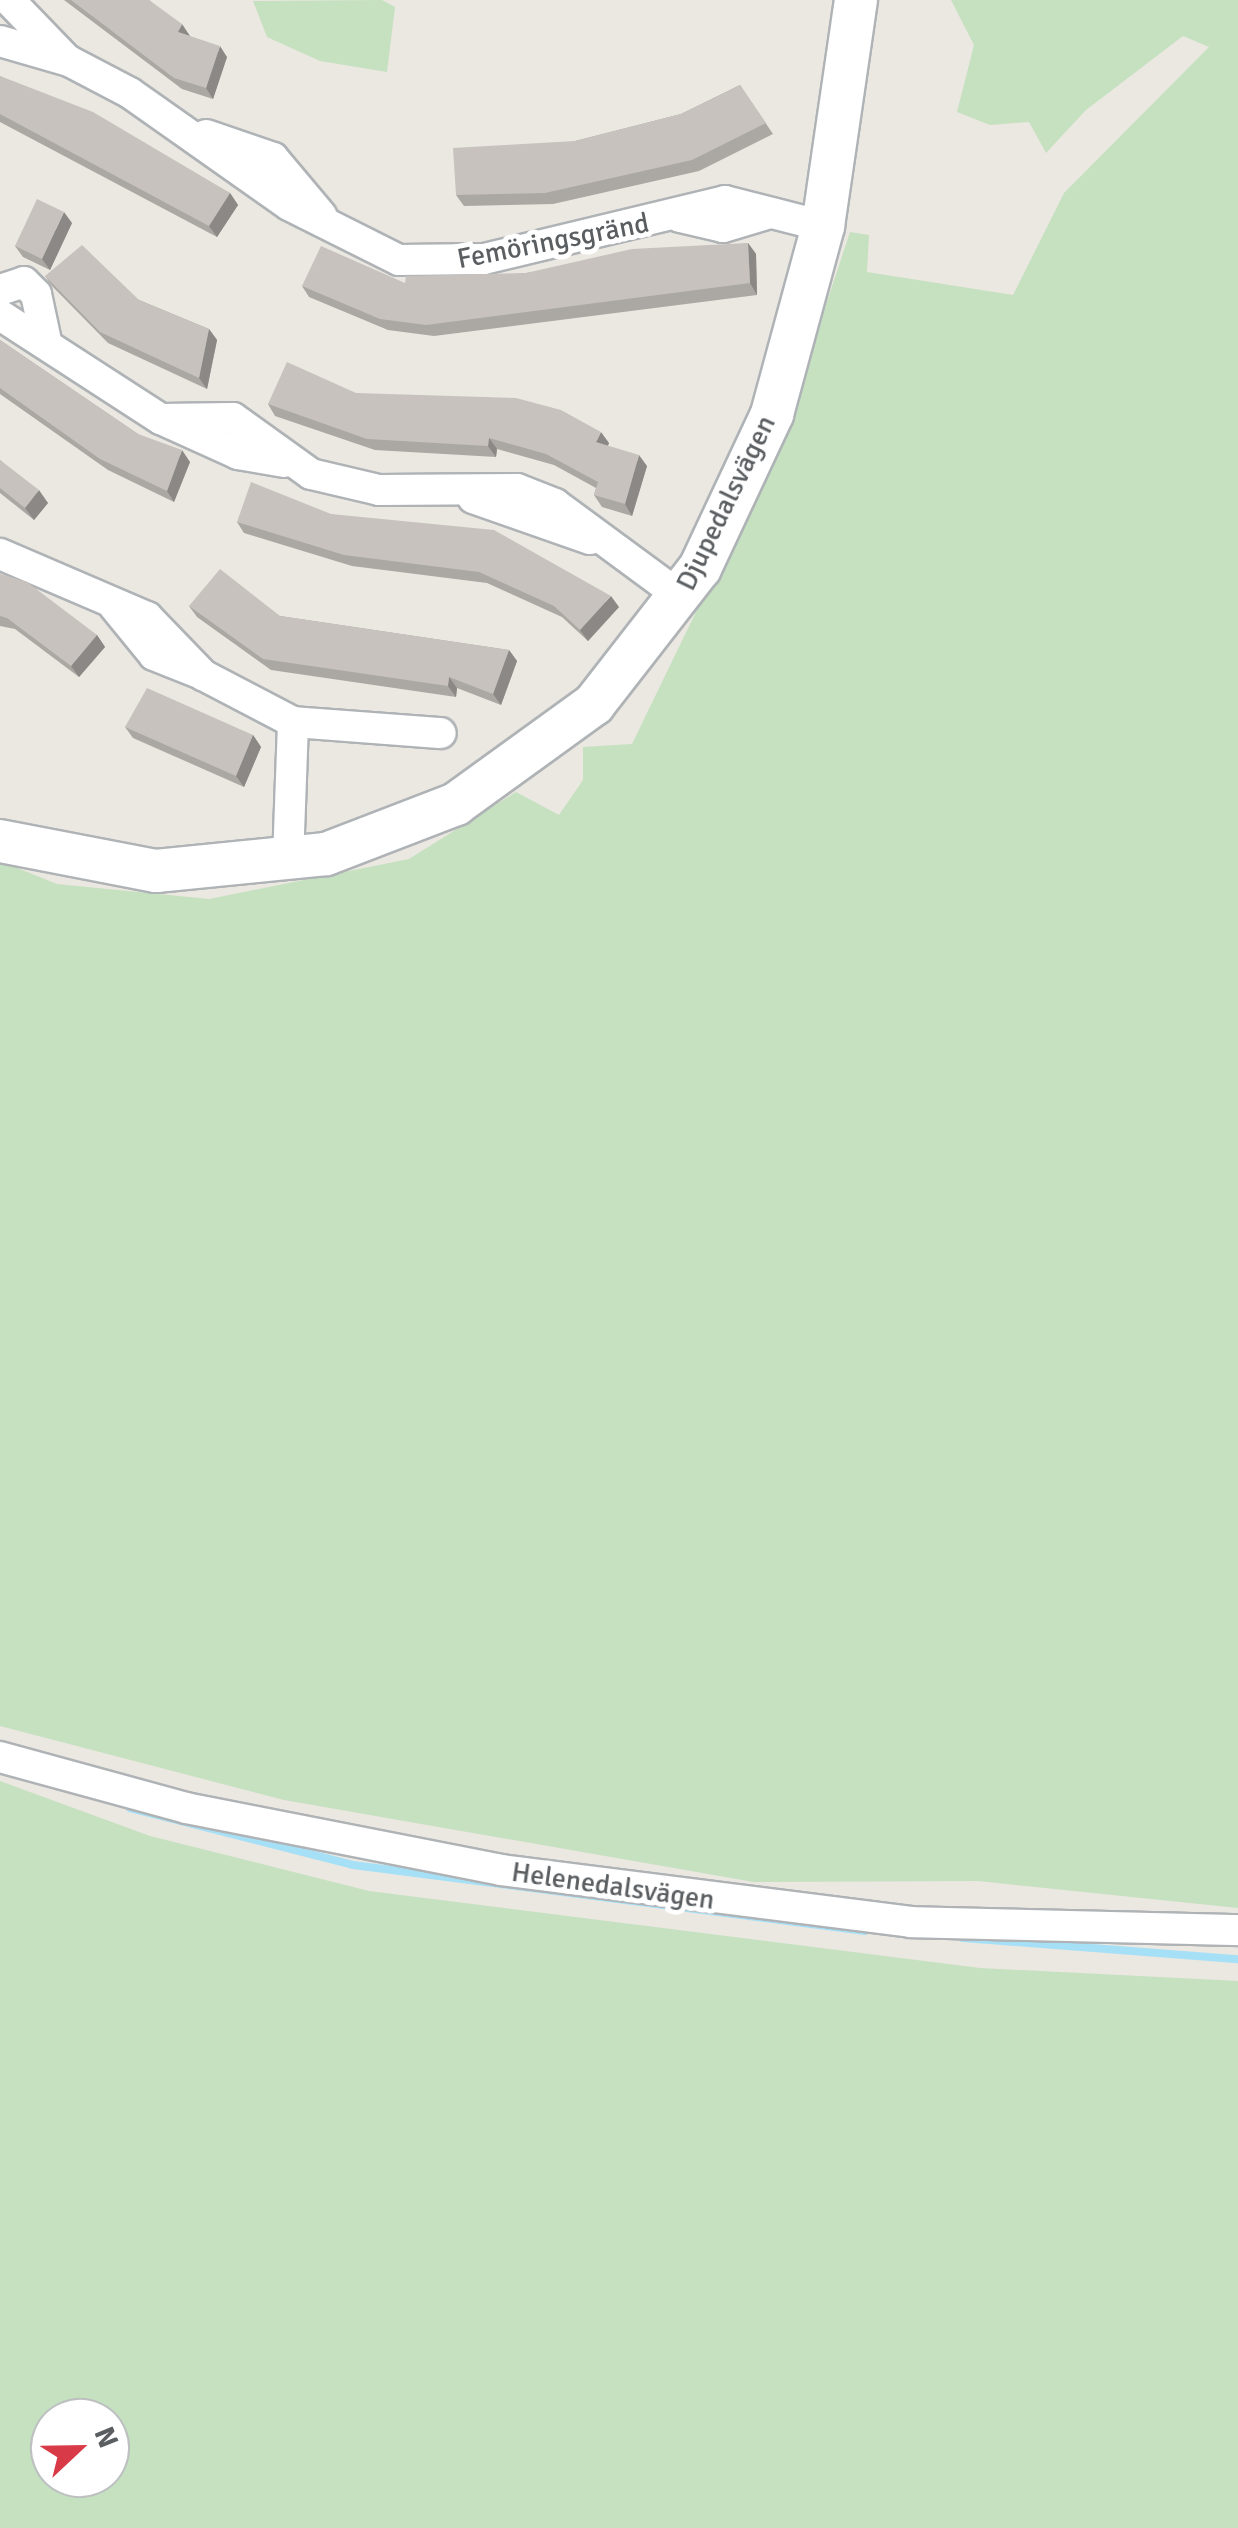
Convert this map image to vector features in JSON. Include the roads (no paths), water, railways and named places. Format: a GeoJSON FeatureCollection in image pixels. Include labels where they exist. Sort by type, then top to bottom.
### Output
{"type":"FeatureCollection","features":[{"type":"Feature","properties":{"kind":"street","name":"Femöringsgränd"},"geometry":{"type":"LineString","coordinates":[[9,0],[68,61]]}},
{"type":"Feature","properties":{"kind":"street","name":"Djupedalsvägen"},"geometry":{"type":"LineString","coordinates":[[0,842],[156,870],[288,860],[415,824],[523,764],[594,704],[681,597],[772,414],[823,226],[856,0]]}},
{"type":"Feature","properties":{"kind":"street","name":"Femöringsgränd"},"geometry":{"type":"LineString","coordinates":[[0,41],[68,61],[179,126],[289,204],[321,215],[362,243],[428,264],[678,217],[722,226],[767,214],[823,226]]}},
{"type":"Feature","properties":{"kind":"street"},"geometry":{"type":"LineString","coordinates":[[0,290],[24,282],[36,294],[46,340]]}},
{"type":"Feature","properties":{"kind":"street"},"geometry":{"type":"LineString","coordinates":[[0,315],[46,340],[161,419],[238,454],[287,462],[379,490],[466,496],[602,543],[681,597]]}},
{"type":"Feature","properties":{"kind":"street"},"geometry":{"type":"LineString","coordinates":[[0,554],[114,606],[154,654],[293,722],[441,733]]}},
{"type":"Feature","properties":{"kind":"street"},"geometry":{"type":"LineString","coordinates":[[288,860],[293,722]]}},
{"type":"Feature","properties":{"kind":"street","name":"Helenedalsvägen"},"geometry":{"type":"LineString","coordinates":[[0,1757],[186,1808],[501,1870],[910,1922],[1238,1930]]}},
{"type":"Feature","properties":{"kind":"waterway"},"geometry":{"type":"LineString","coordinates":[[130,1808],[353,1865],[865,1931]]}},
{"type":"Feature","properties":{"kind":"waterway"},"geometry":{"type":"LineString","coordinates":[[963,1938],[1238,1959]]}}]}
